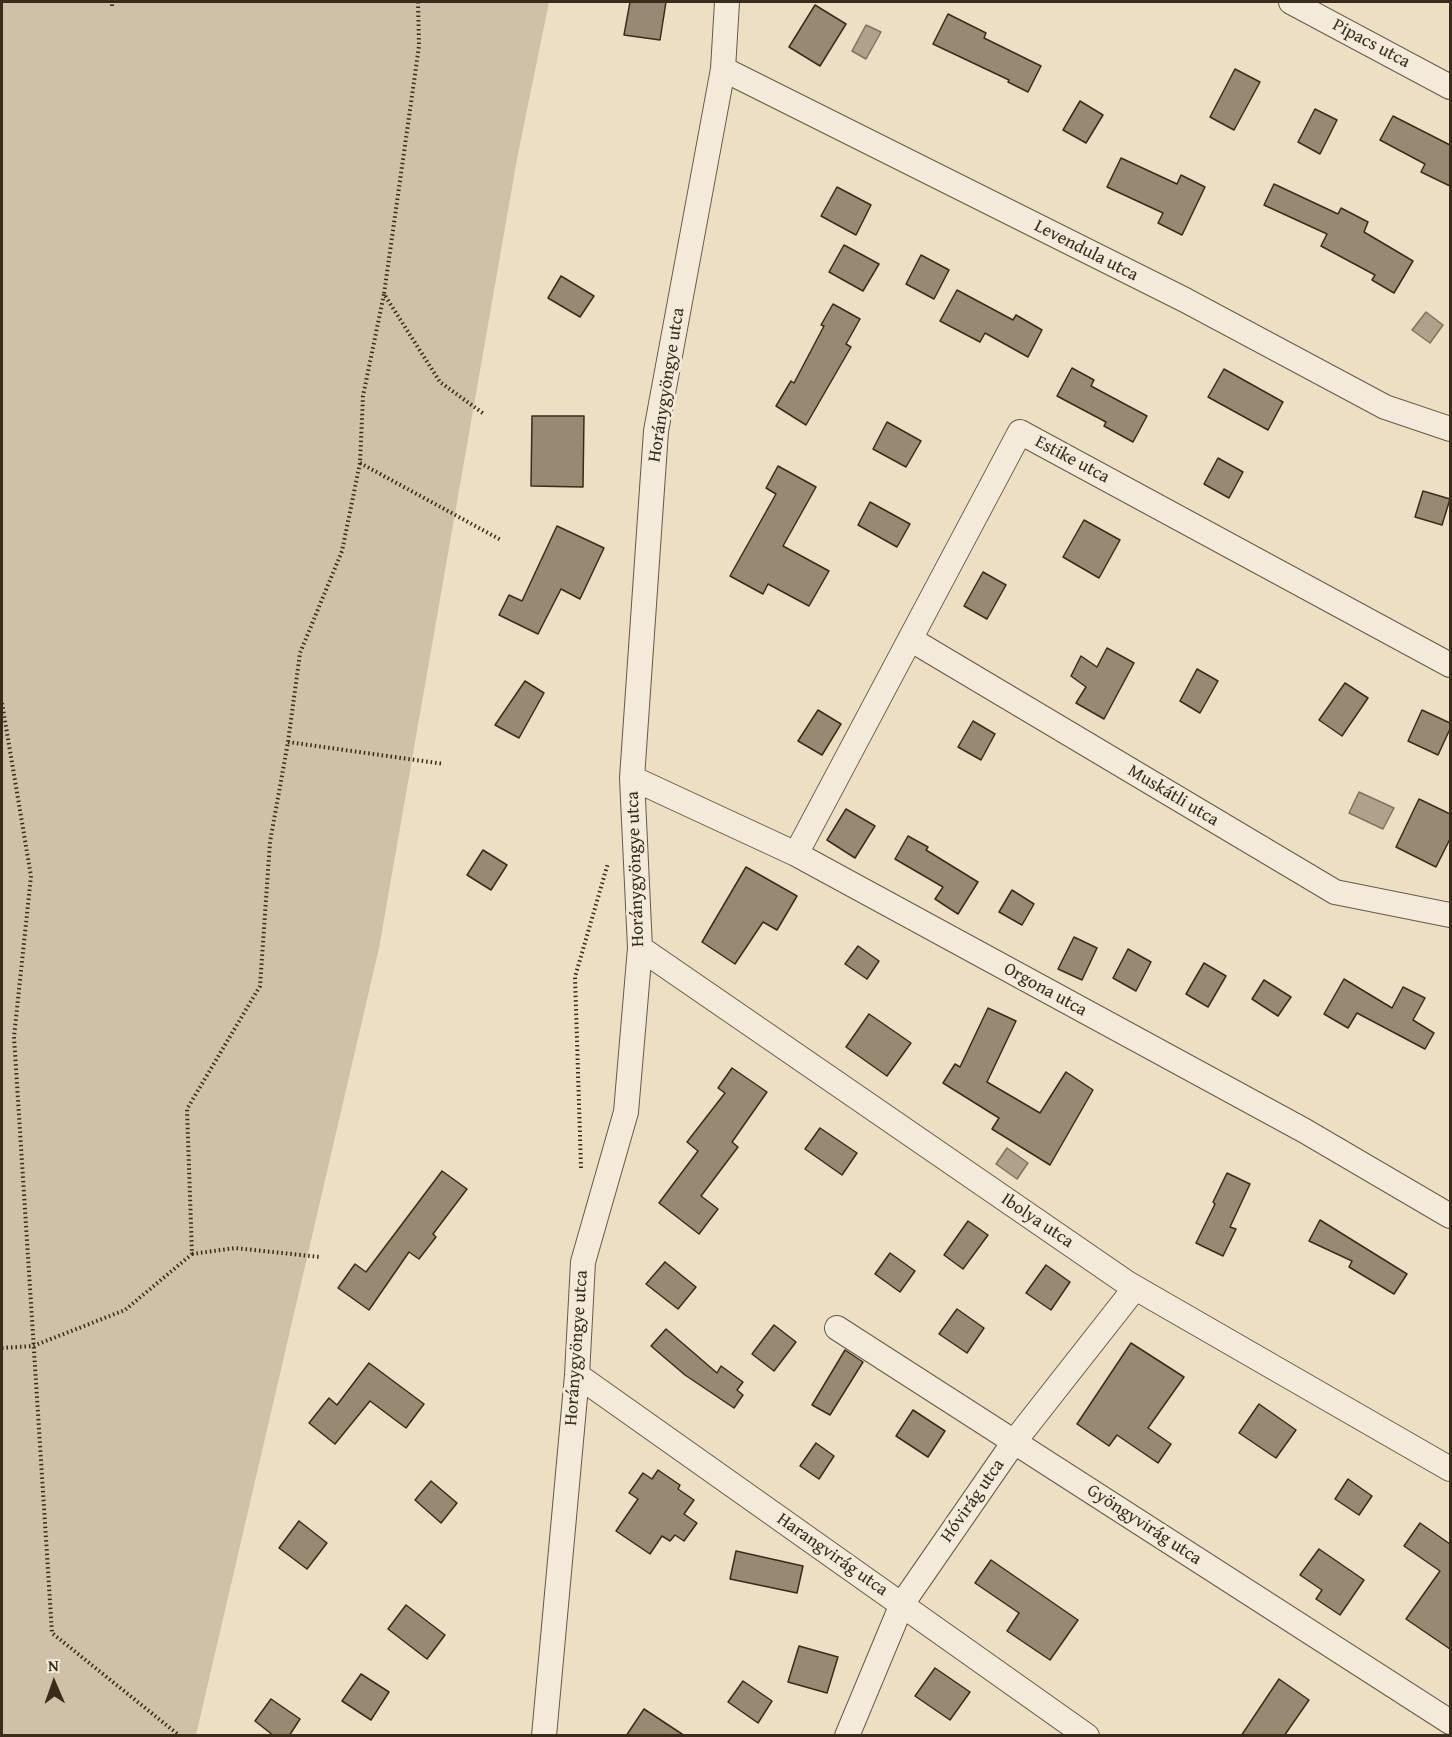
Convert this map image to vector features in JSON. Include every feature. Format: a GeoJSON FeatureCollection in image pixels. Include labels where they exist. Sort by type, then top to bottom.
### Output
{"type":"FeatureCollection","features":[{"type":"Feature","properties":{"kind":"street","name":"Horánygyöngye utca"},"geometry":{"type":"LineString","coordinates":[[544,1736],[577,1375],[584,1262],[626,1112],[640,948],[632,778],[656,431],[723,69],[727,2]]}},
{"type":"Feature","properties":{"kind":"street","name":"Pipacs utca"},"geometry":{"type":"LineString","coordinates":[[1291,2],[1450,87]]}},
{"type":"Feature","properties":{"kind":"street","name":"Levendula utca"},"geometry":{"type":"LineString","coordinates":[[723,69],[1185,300],[1385,407],[1450,429]]}},
{"type":"Feature","properties":{"kind":"street","name":"Estike utca"},"geometry":{"type":"LineString","coordinates":[[796,854],[1020,432],[1450,665]]}},
{"type":"Feature","properties":{"kind":"street","name":"Muskátli utca"},"geometry":{"type":"LineString","coordinates":[[910,639],[1335,892],[1450,915]]}},
{"type":"Feature","properties":{"kind":"street","name":"Orgona utca"},"geometry":{"type":"LineString","coordinates":[[632,778],[796,854],[1305,1131],[1450,1215]]}},
{"type":"Feature","properties":{"kind":"street","name":"Ibolya utca"},"geometry":{"type":"LineString","coordinates":[[640,948],[1135,1288],[1450,1469]]}},
{"type":"Feature","properties":{"kind":"street","name":"Hóvirág utca"},"geometry":{"type":"LineString","coordinates":[[847,1736],[902,1604],[1014,1442],[1135,1288]]}},
{"type":"Feature","properties":{"kind":"street","name":"Gyöngyvirág utca"},"geometry":{"type":"LineString","coordinates":[[837,1328],[1450,1722]]}},
{"type":"Feature","properties":{"kind":"street","name":"Harangvirág utca"},"geometry":{"type":"LineString","coordinates":[[577,1375],[1087,1736]]}},
{"type":"Feature","properties":{"kind":"path"},"geometry":{"type":"LineString","coordinates":[[192,1254],[187,1109],[260,986],[270,842],[288,742],[300,653],[342,551],[360,463],[363,396],[384,294],[419,46],[418,2]]}},
{"type":"Feature","properties":{"kind":"path"},"geometry":{"type":"LineString","coordinates":[[384,294],[440,382],[484,414]]}},
{"type":"Feature","properties":{"kind":"path"},"geometry":{"type":"LineString","coordinates":[[360,463],[501,540]]}},
{"type":"Feature","properties":{"kind":"path"},"geometry":{"type":"LineString","coordinates":[[2,703],[31,876],[14,1037],[52,1633],[180,1736]]}},
{"type":"Feature","properties":{"kind":"path"},"geometry":{"type":"LineString","coordinates":[[288,742],[444,764]]}},
{"type":"Feature","properties":{"kind":"path"},"geometry":{"type":"LineString","coordinates":[[581,1179],[575,977],[610,856]]}},
{"type":"Feature","properties":{"kind":"path"},"geometry":{"type":"LineString","coordinates":[[2,1348],[33,1346],[125,1310],[192,1254],[235,1248],[320,1257]]}},
{"type":"Feature","properties":{"kind":"shaded area"},"geometry":{"type":"Polygon","coordinates":[[[2,2],[549,2],[517,159],[379,948],[196,1735],[2,1735],[2,2]]]}},
{"type":"Feature","properties":{"kind":"shaded area"},"geometry":{"type":"Polygon","coordinates":[[[866,25],[881,32],[866,59],[852,51],[866,25]]]}},
{"type":"Feature","properties":{"kind":"shaded area"},"geometry":{"type":"Polygon","coordinates":[[[1426,312],[1443,325],[1430,343],[1412,330],[1426,312]]]}},
{"type":"Feature","properties":{"kind":"shaded area"},"geometry":{"type":"Polygon","coordinates":[[[1359,792],[1394,808],[1383,829],[1349,813],[1359,792]]]}},
{"type":"Feature","properties":{"kind":"shaded area"},"geometry":{"type":"Polygon","coordinates":[[[1007,1148],[1028,1163],[1017,1179],[996,1164],[1007,1148]]]}},
{"type":"Feature","properties":{"kind":"building"},"geometry":{"type":"Polygon","coordinates":[[[630,2],[666,2],[660,40],[624,35],[630,2]]]}},
{"type":"Feature","properties":{"kind":"building"},"geometry":{"type":"Polygon","coordinates":[[[815,5],[846,24],[820,66],[789,47],[815,5]]]}},
{"type":"Feature","properties":{"kind":"building"},"geometry":{"type":"Polygon","coordinates":[[[948,14],[986,33],[984,38],[1041,66],[1028,92],[1008,82],[1009,80],[933,44],[948,14]]]}},
{"type":"Feature","properties":{"kind":"building"},"geometry":{"type":"Polygon","coordinates":[[[1235,69],[1260,82],[1234,130],[1210,117],[1235,69]]]}},
{"type":"Feature","properties":{"kind":"building"},"geometry":{"type":"Polygon","coordinates":[[[1080,101],[1103,115],[1086,143],[1063,130],[1080,101]]]}},
{"type":"Feature","properties":{"kind":"building"},"geometry":{"type":"Polygon","coordinates":[[[1315,109],[1337,120],[1320,154],[1298,142],[1315,109]]]}},
{"type":"Feature","properties":{"kind":"building"},"geometry":{"type":"Polygon","coordinates":[[[1393,116],[1450,145],[1450,186],[1421,172],[1425,164],[1380,140],[1393,116]]]}},
{"type":"Feature","properties":{"kind":"building"},"geometry":{"type":"Polygon","coordinates":[[[1121,158],[1177,184],[1181,175],[1205,187],[1182,235],[1158,223],[1163,213],[1107,187],[1121,158]]]}},
{"type":"Feature","properties":{"kind":"building"},"geometry":{"type":"Polygon","coordinates":[[[1274,184],[1338,214],[1341,208],[1368,222],[1364,232],[1413,261],[1394,293],[1372,280],[1375,275],[1321,246],[1327,234],[1264,205],[1274,184]]]}},
{"type":"Feature","properties":{"kind":"building"},"geometry":{"type":"Polygon","coordinates":[[[837,187],[871,205],[856,235],[821,216],[837,187]]]}},
{"type":"Feature","properties":{"kind":"building"},"geometry":{"type":"Polygon","coordinates":[[[844,245],[879,264],[863,291],[829,272],[844,245]]]}},
{"type":"Feature","properties":{"kind":"building"},"geometry":{"type":"Polygon","coordinates":[[[921,255],[949,270],[934,299],[906,284],[921,255]]]}},
{"type":"Feature","properties":{"kind":"building"},"geometry":{"type":"Polygon","coordinates":[[[561,276],[594,296],[580,317],[548,298],[561,276]]]}},
{"type":"Feature","properties":{"kind":"building"},"geometry":{"type":"Polygon","coordinates":[[[957,290],[1013,320],[1016,315],[1042,330],[1028,357],[985,333],[980,342],[940,321],[957,290]]]}},
{"type":"Feature","properties":{"kind":"building"},"geometry":{"type":"Polygon","coordinates":[[[833,304],[860,319],[846,344],[851,347],[806,425],[776,406],[791,381],[794,383],[833,304]]]}},
{"type":"Feature","properties":{"kind":"building"},"geometry":{"type":"Polygon","coordinates":[[[1072,368],[1094,380],[1091,386],[1147,416],[1133,442],[1104,426],[1106,422],[1057,396],[1072,368]]]}},
{"type":"Feature","properties":{"kind":"building"},"geometry":{"type":"Polygon","coordinates":[[[1224,369],[1283,402],[1268,430],[1208,397],[1224,369]]]}},
{"type":"Feature","properties":{"kind":"building"},"geometry":{"type":"Polygon","coordinates":[[[532,416],[584,416],[583,487],[531,486],[532,416]]]}},
{"type":"Feature","properties":{"kind":"building"},"geometry":{"type":"Polygon","coordinates":[[[887,422],[921,441],[906,467],[873,449],[887,422]]]}},
{"type":"Feature","properties":{"kind":"building"},"geometry":{"type":"Polygon","coordinates":[[[1218,458],[1243,472],[1229,498],[1204,484],[1218,458]]]}},
{"type":"Feature","properties":{"kind":"building"},"geometry":{"type":"Polygon","coordinates":[[[778,466],[816,487],[783,546],[829,571],[809,606],[768,584],[763,594],[730,576],[776,494],[766,488],[778,466]]]}},
{"type":"Feature","properties":{"kind":"building"},"geometry":{"type":"Polygon","coordinates":[[[1423,491],[1450,499],[1442,525],[1415,517],[1423,491]]]}},
{"type":"Feature","properties":{"kind":"building"},"geometry":{"type":"Polygon","coordinates":[[[870,502],[910,524],[897,547],[858,525],[870,502]]]}},
{"type":"Feature","properties":{"kind":"building"},"geometry":{"type":"Polygon","coordinates":[[[1084,520],[1120,540],[1099,578],[1063,557],[1084,520]]]}},
{"type":"Feature","properties":{"kind":"building"},"geometry":{"type":"Polygon","coordinates":[[[557,526],[604,548],[580,599],[561,589],[538,634],[499,615],[509,595],[522,601],[557,526]]]}},
{"type":"Feature","properties":{"kind":"building"},"geometry":{"type":"Polygon","coordinates":[[[983,572],[1006,585],[987,619],[964,606],[983,572]]]}},
{"type":"Feature","properties":{"kind":"building"},"geometry":{"type":"Polygon","coordinates":[[[1107,648],[1134,663],[1104,719],[1076,703],[1086,687],[1071,676],[1081,656],[1097,667],[1107,648]]]}},
{"type":"Feature","properties":{"kind":"building"},"geometry":{"type":"Polygon","coordinates":[[[1197,669],[1218,681],[1200,713],[1180,701],[1197,669]]]}},
{"type":"Feature","properties":{"kind":"building"},"geometry":{"type":"Polygon","coordinates":[[[525,681],[544,693],[519,738],[495,725],[525,681]]]}},
{"type":"Feature","properties":{"kind":"building"},"geometry":{"type":"Polygon","coordinates":[[[1345,683],[1368,698],[1342,736],[1319,720],[1345,683]]]}},
{"type":"Feature","properties":{"kind":"building"},"geometry":{"type":"Polygon","coordinates":[[[818,710],[841,724],[822,755],[798,741],[818,710]]]}},
{"type":"Feature","properties":{"kind":"building"},"geometry":{"type":"Polygon","coordinates":[[[1422,710],[1450,723],[1450,729],[1438,755],[1408,741],[1422,710]]]}},
{"type":"Feature","properties":{"kind":"building"},"geometry":{"type":"Polygon","coordinates":[[[973,721],[995,734],[981,760],[958,747],[973,721]]]}},
{"type":"Feature","properties":{"kind":"building"},"geometry":{"type":"Polygon","coordinates":[[[1419,799],[1450,814],[1450,839],[1436,867],[1396,847],[1419,799]]]}},
{"type":"Feature","properties":{"kind":"building"},"geometry":{"type":"Polygon","coordinates":[[[846,809],[875,826],[855,858],[827,840],[846,809]]]}},
{"type":"Feature","properties":{"kind":"building"},"geometry":{"type":"Polygon","coordinates":[[[908,836],[928,847],[926,850],[978,882],[958,914],[935,899],[943,887],[895,859],[908,836]]]}},
{"type":"Feature","properties":{"kind":"building"},"geometry":{"type":"Polygon","coordinates":[[[483,850],[507,865],[491,890],[467,875],[483,850]]]}},
{"type":"Feature","properties":{"kind":"building"},"geometry":{"type":"Polygon","coordinates":[[[746,867],[797,896],[777,930],[763,922],[735,964],[702,942],[746,867]]]}},
{"type":"Feature","properties":{"kind":"building"},"geometry":{"type":"Polygon","coordinates":[[[1012,890],[1034,904],[1022,925],[999,912],[1012,890]]]}},
{"type":"Feature","properties":{"kind":"building"},"geometry":{"type":"Polygon","coordinates":[[[1074,937],[1097,948],[1082,980],[1058,969],[1074,937]]]}},
{"type":"Feature","properties":{"kind":"building"},"geometry":{"type":"Polygon","coordinates":[[[858,946],[879,961],[867,979],[845,964],[858,946]]]}},
{"type":"Feature","properties":{"kind":"building"},"geometry":{"type":"Polygon","coordinates":[[[1128,949],[1151,962],[1136,991],[1113,978],[1128,949]]]}},
{"type":"Feature","properties":{"kind":"building"},"geometry":{"type":"Polygon","coordinates":[[[1204,963],[1226,976],[1208,1007],[1186,994],[1204,963]]]}},
{"type":"Feature","properties":{"kind":"building"},"geometry":{"type":"Polygon","coordinates":[[[1344,979],[1392,1008],[1403,987],[1425,998],[1413,1020],[1434,1033],[1425,1049],[1357,1013],[1348,1028],[1324,1014],[1344,979]]]}},
{"type":"Feature","properties":{"kind":"building"},"geometry":{"type":"Polygon","coordinates":[[[1264,980],[1291,997],[1278,1016],[1252,999],[1264,980]]]}},
{"type":"Feature","properties":{"kind":"building"},"geometry":{"type":"Polygon","coordinates":[[[988,1008],[1016,1021],[987,1082],[1040,1113],[1066,1072],[1093,1090],[1050,1165],[992,1129],[999,1118],[943,1083],[955,1064],[960,1067],[988,1008]]]}},
{"type":"Feature","properties":{"kind":"building"},"geometry":{"type":"Polygon","coordinates":[[[869,1014],[911,1043],[887,1076],[846,1047],[869,1014]]]}},
{"type":"Feature","properties":{"kind":"building"},"geometry":{"type":"Polygon","coordinates":[[[732,1068],[767,1092],[732,1142],[738,1147],[701,1196],[718,1209],[699,1234],[659,1203],[698,1151],[687,1142],[725,1093],[718,1088],[732,1068]]]}},
{"type":"Feature","properties":{"kind":"building"},"geometry":{"type":"Polygon","coordinates":[[[820,1128],[857,1153],[842,1175],[805,1149],[820,1128]]]}},
{"type":"Feature","properties":{"kind":"building"},"geometry":{"type":"Polygon","coordinates":[[[442,1171],[467,1189],[433,1234],[436,1237],[419,1259],[409,1252],[369,1310],[338,1288],[355,1264],[366,1272],[442,1171]]]}},
{"type":"Feature","properties":{"kind":"building"},"geometry":{"type":"Polygon","coordinates":[[[1227,1173],[1250,1184],[1230,1227],[1236,1229],[1223,1256],[1196,1243],[1227,1173]]]}},
{"type":"Feature","properties":{"kind":"building"},"geometry":{"type":"Polygon","coordinates":[[[1320,1220],[1407,1274],[1394,1294],[1349,1267],[1352,1261],[1309,1241],[1320,1220]]]}},
{"type":"Feature","properties":{"kind":"building"},"geometry":{"type":"Polygon","coordinates":[[[968,1221],[988,1235],[963,1269],[944,1255],[968,1221]]]}},
{"type":"Feature","properties":{"kind":"building"},"geometry":{"type":"Polygon","coordinates":[[[890,1253],[915,1271],[900,1292],[875,1274],[890,1253]]]}},
{"type":"Feature","properties":{"kind":"building"},"geometry":{"type":"Polygon","coordinates":[[[665,1262],[696,1287],[678,1309],[646,1284],[665,1262]]]}},
{"type":"Feature","properties":{"kind":"building"},"geometry":{"type":"Polygon","coordinates":[[[1046,1265],[1070,1282],[1051,1310],[1026,1293],[1046,1265]]]}},
{"type":"Feature","properties":{"kind":"building"},"geometry":{"type":"Polygon","coordinates":[[[957,1309],[984,1328],[967,1353],[939,1334],[957,1309]]]}},
{"type":"Feature","properties":{"kind":"building"},"geometry":{"type":"Polygon","coordinates":[[[774,1325],[796,1342],[774,1371],[752,1354],[774,1325]]]}},
{"type":"Feature","properties":{"kind":"building"},"geometry":{"type":"Polygon","coordinates":[[[666,1329],[717,1373],[721,1366],[743,1382],[737,1390],[743,1395],[734,1408],[685,1375],[651,1346],[666,1329]]]}},
{"type":"Feature","properties":{"kind":"building"},"geometry":{"type":"Polygon","coordinates":[[[1131,1343],[1184,1377],[1148,1428],[1171,1444],[1158,1463],[1117,1435],[1109,1446],[1077,1424],[1131,1343]]]}},
{"type":"Feature","properties":{"kind":"building"},"geometry":{"type":"Polygon","coordinates":[[[845,1350],[863,1362],[830,1415],[812,1405],[845,1350]]]}},
{"type":"Feature","properties":{"kind":"building"},"geometry":{"type":"Polygon","coordinates":[[[369,1363],[424,1404],[406,1428],[370,1401],[335,1444],[309,1423],[329,1398],[337,1405],[369,1363]]]}},
{"type":"Feature","properties":{"kind":"building"},"geometry":{"type":"Polygon","coordinates":[[[1259,1404],[1296,1430],[1276,1458],[1239,1433],[1259,1404]]]}},
{"type":"Feature","properties":{"kind":"building"},"geometry":{"type":"Polygon","coordinates":[[[913,1410],[945,1431],[928,1457],[896,1436],[913,1410]]]}},
{"type":"Feature","properties":{"kind":"building"},"geometry":{"type":"Polygon","coordinates":[[[816,1443],[834,1456],[819,1479],[800,1466],[816,1443]]]}},
{"type":"Feature","properties":{"kind":"building"},"geometry":{"type":"Polygon","coordinates":[[[658,1470],[680,1485],[678,1489],[694,1500],[684,1514],[697,1523],[684,1541],[675,1535],[670,1541],[662,1536],[650,1554],[616,1531],[638,1499],[629,1493],[643,1473],[652,1479],[658,1470]]]}},
{"type":"Feature","properties":{"kind":"building"},"geometry":{"type":"Polygon","coordinates":[[[1348,1479],[1372,1496],[1359,1515],[1335,1499],[1348,1479]]]}},
{"type":"Feature","properties":{"kind":"building"},"geometry":{"type":"Polygon","coordinates":[[[431,1481],[457,1503],[441,1523],[415,1500],[431,1481]]]}},
{"type":"Feature","properties":{"kind":"building"},"geometry":{"type":"Polygon","coordinates":[[[299,1521],[327,1543],[307,1569],[279,1548],[299,1521]]]}},
{"type":"Feature","properties":{"kind":"building"},"geometry":{"type":"Polygon","coordinates":[[[1420,1523],[1450,1544],[1450,1649],[1406,1619],[1440,1571],[1404,1546],[1420,1523]]]}},
{"type":"Feature","properties":{"kind":"building"},"geometry":{"type":"Polygon","coordinates":[[[1319,1549],[1364,1580],[1340,1615],[1316,1599],[1322,1590],[1300,1575],[1319,1549]]]}},
{"type":"Feature","properties":{"kind":"building"},"geometry":{"type":"Polygon","coordinates":[[[736,1551],[803,1566],[797,1593],[730,1579],[736,1551]]]}},
{"type":"Feature","properties":{"kind":"building"},"geometry":{"type":"Polygon","coordinates":[[[991,1560],[1078,1620],[1050,1660],[1007,1631],[1019,1613],[975,1583],[991,1560]]]}},
{"type":"Feature","properties":{"kind":"building"},"geometry":{"type":"Polygon","coordinates":[[[406,1605],[445,1635],[427,1659],[388,1629],[406,1605]]]}},
{"type":"Feature","properties":{"kind":"building"},"geometry":{"type":"Polygon","coordinates":[[[799,1646],[838,1657],[827,1693],[788,1682],[799,1646]]]}},
{"type":"Feature","properties":{"kind":"building"},"geometry":{"type":"Polygon","coordinates":[[[935,1668],[970,1692],[950,1720],[915,1696],[935,1668]]]}},
{"type":"Feature","properties":{"kind":"building"},"geometry":{"type":"Polygon","coordinates":[[[361,1674],[389,1692],[371,1720],[342,1701],[361,1674]]]}},
{"type":"Feature","properties":{"kind":"building"},"geometry":{"type":"Polygon","coordinates":[[[1279,1679],[1309,1700],[1284,1736],[1241,1736],[1279,1679]]]}},
{"type":"Feature","properties":{"kind":"building"},"geometry":{"type":"Polygon","coordinates":[[[743,1681],[772,1701],[758,1723],[728,1702],[743,1681]]]}},
{"type":"Feature","properties":{"kind":"building"},"geometry":{"type":"Polygon","coordinates":[[[271,1699],[300,1719],[289,1736],[274,1736],[255,1721],[271,1699]]]}},
{"type":"Feature","properties":{"kind":"building"},"geometry":{"type":"Polygon","coordinates":[[[644,1709],[685,1736],[626,1736],[644,1709]]]}}]}
